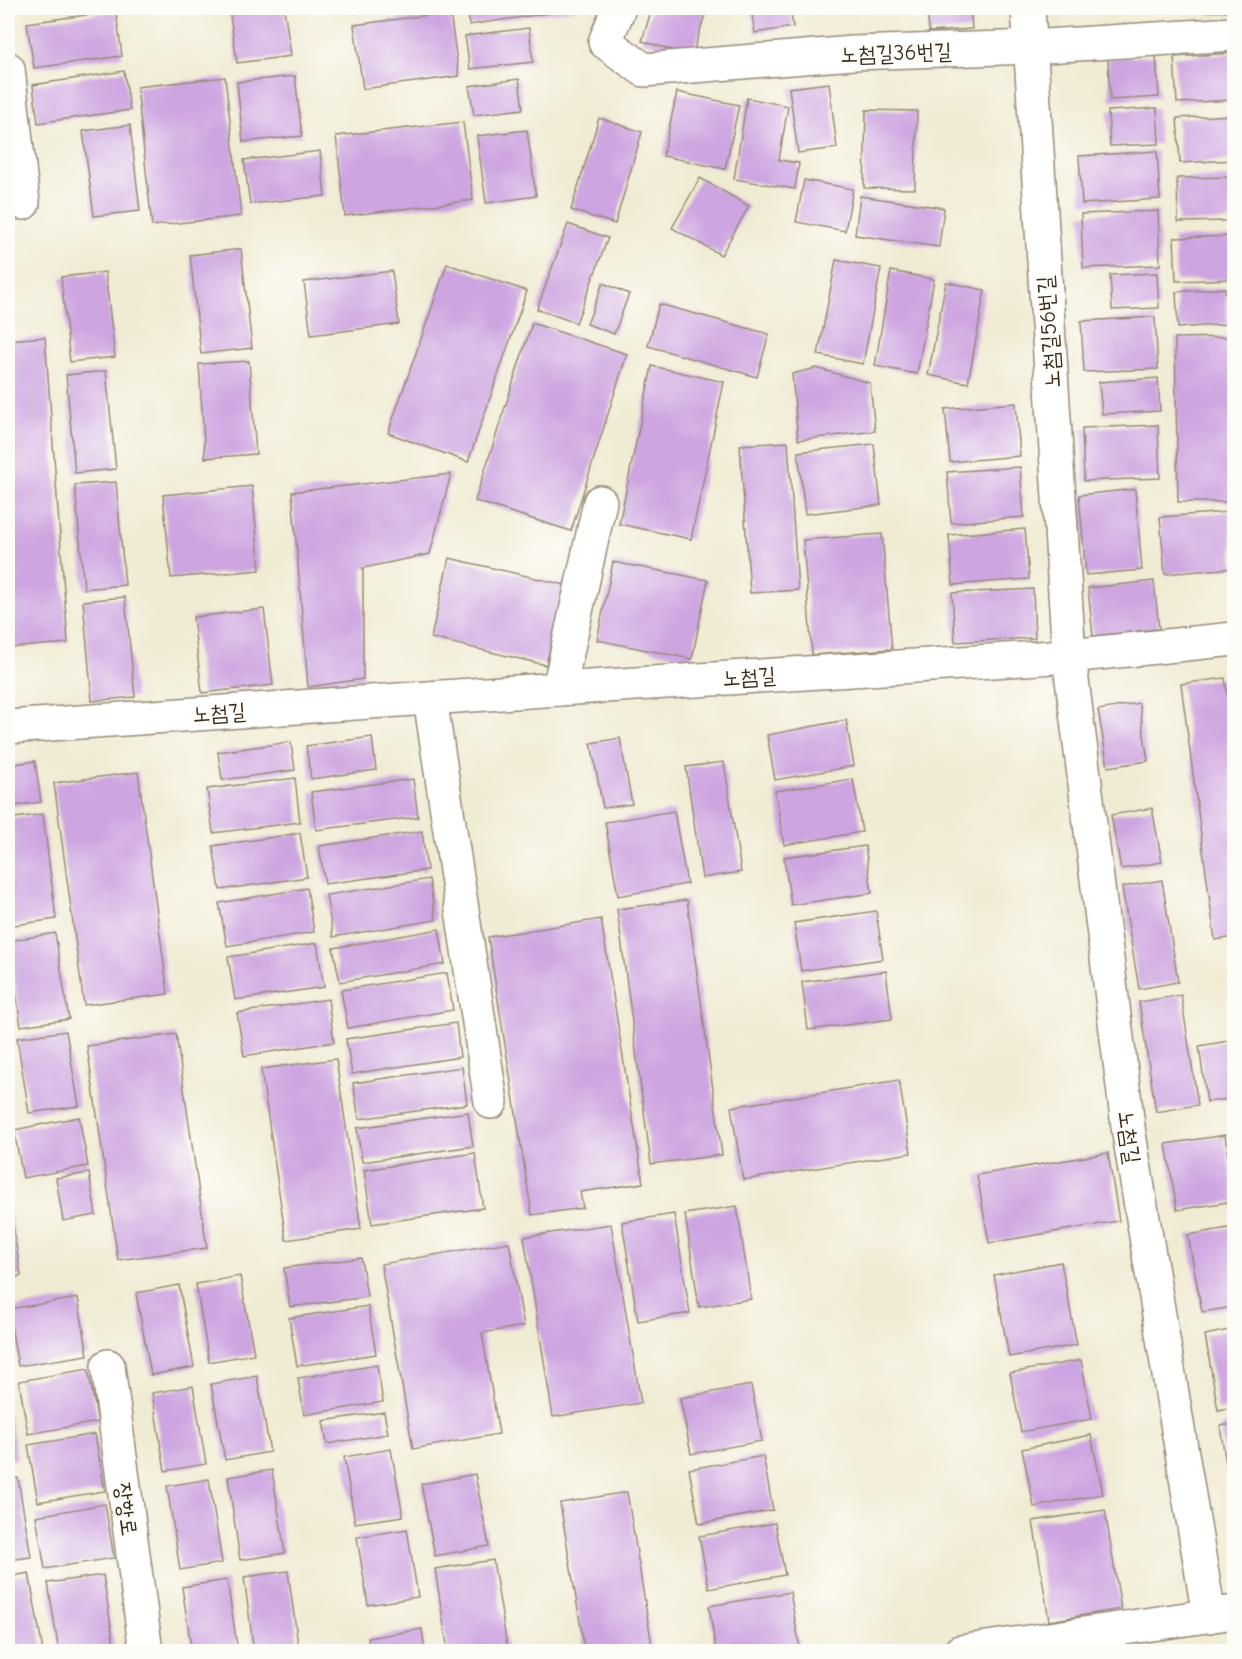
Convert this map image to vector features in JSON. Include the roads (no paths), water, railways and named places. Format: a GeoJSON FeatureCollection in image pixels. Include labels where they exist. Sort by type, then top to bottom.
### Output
{"type":"FeatureCollection","features":[{"type":"Feature","properties":{"kind":"street","name":"노첨길36번길"},"geometry":{"type":"LineString","coordinates":[[619,8],[605,42],[644,70],[853,53],[1030,47],[1234,33]]}},
{"type":"Feature","properties":{"kind":"street","name":"노첨길56번길"},"geometry":{"type":"LineString","coordinates":[[1028,8],[1069,656]]}},
{"type":"Feature","properties":{"kind":"street"},"geometry":{"type":"LineString","coordinates":[[8,69],[23,203]]}},
{"type":"Feature","properties":{"kind":"street"},"geometry":{"type":"LineString","coordinates":[[559,688],[600,502]]}},
{"type":"Feature","properties":{"kind":"street","name":"노첨길"},"geometry":{"type":"LineString","coordinates":[[8,727],[559,688],[1069,656],[1234,639]]}},
{"type":"Feature","properties":{"kind":"street","name":"노첨길"},"geometry":{"type":"LineString","coordinates":[[1069,656],[1129,1134],[1222,1614]]}},
{"type":"Feature","properties":{"kind":"street"},"geometry":{"type":"LineString","coordinates":[[430,698],[491,1102]]}},
{"type":"Feature","properties":{"kind":"street","name":"장항로"},"geometry":{"type":"LineString","coordinates":[[108,1366],[146,1652]]}},
{"type":"Feature","properties":{"kind":"street"},"geometry":{"type":"LineString","coordinates":[[960,1652],[1222,1614]]}}]}
